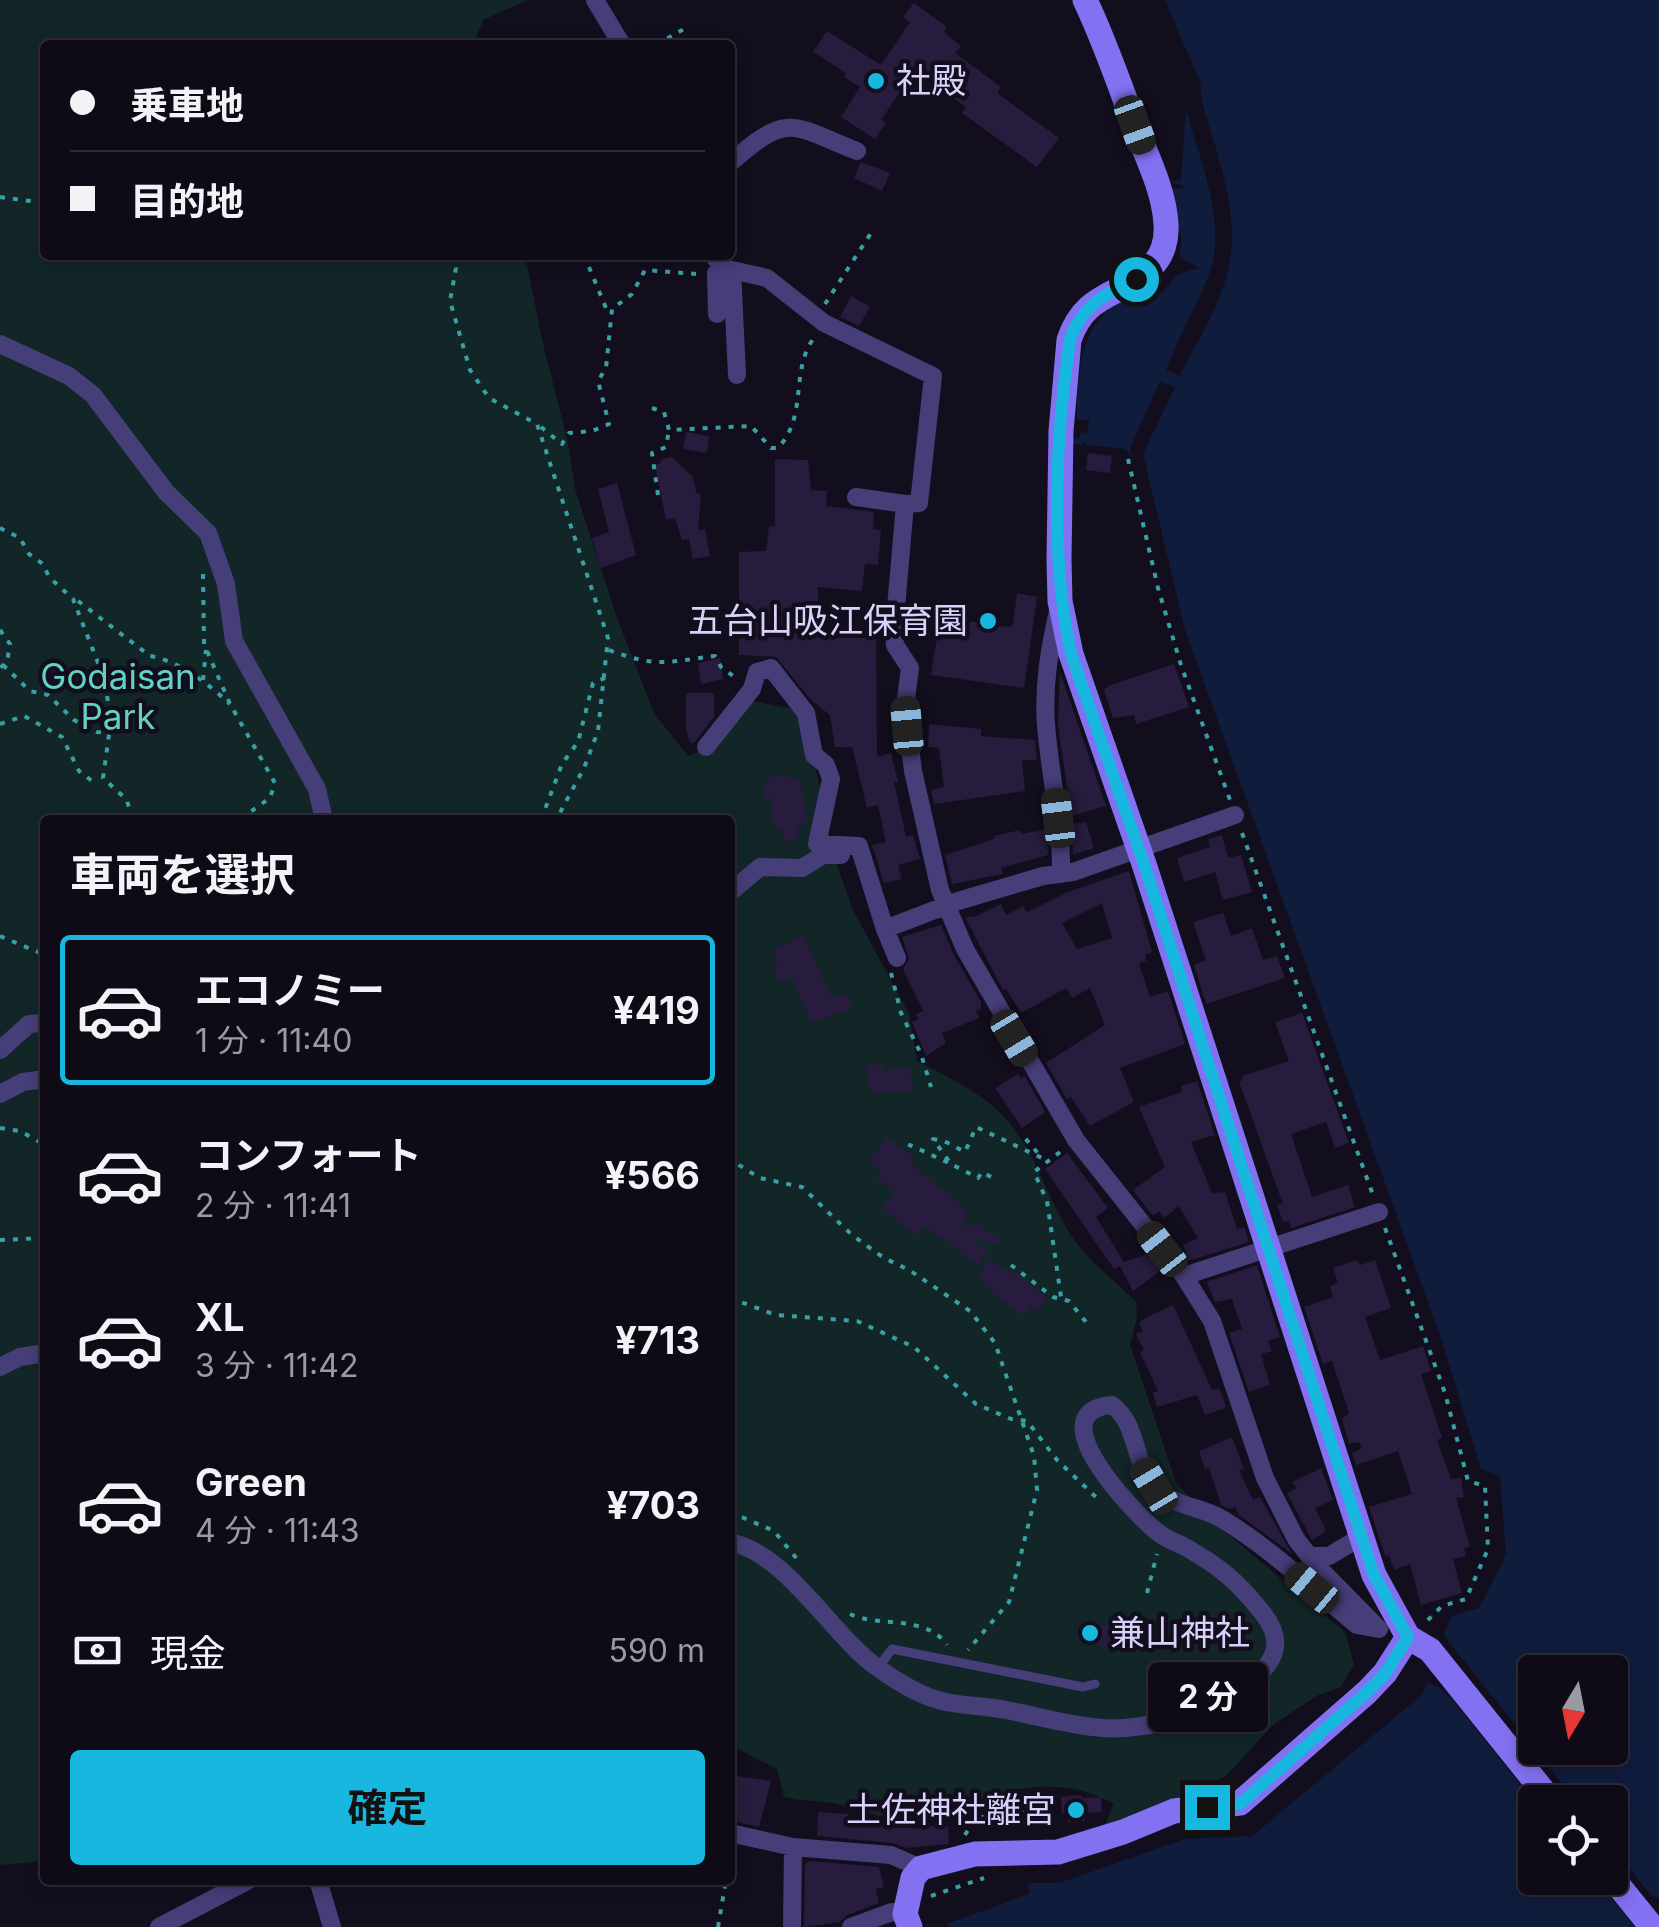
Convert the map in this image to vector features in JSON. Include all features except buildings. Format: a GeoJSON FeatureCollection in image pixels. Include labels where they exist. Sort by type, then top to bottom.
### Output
{"type":"FeatureCollection","features":[{"type":"Feature","properties":{"kind":"street"},"geometry":{"type":"LineString","coordinates":[[595,0],[619,40]]}},
{"type":"Feature","properties":{"kind":"street"},"geometry":{"type":"LineString","coordinates":[[1085,0],[1160,192],[1166,228],[1156,263],[1088,306],[1070,340],[1060,431],[1060,602],[1071,654],[1139,850],[1374,1575],[1539,1785]]}},
{"type":"Feature","properties":{"kind":"street"},"geometry":{"type":"LineString","coordinates":[[735,159],[781,126],[800,128],[857,152]]}},
{"type":"Feature","properties":{"kind":"street"},"geometry":{"type":"LineString","coordinates":[[721,267],[768,278],[820,320],[933,376],[918,503],[856,497]]}},
{"type":"Feature","properties":{"kind":"street"},"geometry":{"type":"LineString","coordinates":[[717,314],[721,267]]}},
{"type":"Feature","properties":{"kind":"street"},"geometry":{"type":"LineString","coordinates":[[721,267],[737,375]]}},
{"type":"Feature","properties":{"kind":"street"},"geometry":{"type":"LineString","coordinates":[[0,344],[69,376],[93,396],[166,492],[208,533],[226,584],[234,641],[317,789],[323,815]]}},
{"type":"Feature","properties":{"kind":"street"},"geometry":{"type":"LineString","coordinates":[[905,504],[895,645],[910,668],[905,706],[909,746],[930,851],[946,906],[1006,1023],[1076,1140],[1184,1276],[1212,1321],[1265,1478],[1284,1518],[1309,1556],[1379,1629]]}},
{"type":"Feature","properties":{"kind":"street"},"geometry":{"type":"LineString","coordinates":[[1060,602],[1048,653],[1045,706],[1062,874]]}},
{"type":"Feature","properties":{"kind":"street"},"geometry":{"type":"LineString","coordinates":[[706,747],[752,689],[757,672],[771,668],[806,713],[814,755],[826,765],[831,779],[818,844],[858,846],[893,964]]}},
{"type":"Feature","properties":{"kind":"street"},"geometry":{"type":"LineString","coordinates":[[885,929],[946,906],[1043,876],[1062,874],[1235,816]]}},
{"type":"Feature","properties":{"kind":"street"},"geometry":{"type":"LineString","coordinates":[[735,888],[760,866],[802,868],[823,855],[861,854]]}},
{"type":"Feature","properties":{"kind":"street"},"geometry":{"type":"LineString","coordinates":[[0,1050],[29,1024],[40,1023]]}},
{"type":"Feature","properties":{"kind":"street"},"geometry":{"type":"LineString","coordinates":[[0,1094],[23,1082],[40,1080]]}},
{"type":"Feature","properties":{"kind":"street"},"geometry":{"type":"LineString","coordinates":[[1184,1276],[1379,1212]]}},
{"type":"Feature","properties":{"kind":"street"},"geometry":{"type":"LineString","coordinates":[[0,1367],[20,1357],[40,1354]]}},
{"type":"Feature","properties":{"kind":"street"},"geometry":{"type":"LineString","coordinates":[[735,1544],[759,1552],[834,1622],[849,1644],[878,1668],[942,1702],[1102,1728],[1131,1728],[1235,1697],[1275,1653],[1275,1631],[1238,1581],[1161,1535],[1131,1506],[1087,1451],[1085,1419],[1100,1406],[1112,1405],[1123,1413],[1141,1465],[1160,1492],[1184,1506],[1221,1518],[1356,1624],[1422,1636]]}},
{"type":"Feature","properties":{"kind":"street"},"geometry":{"type":"LineString","coordinates":[[1309,1556],[1329,1556],[1361,1537]]}},
{"type":"Feature","properties":{"kind":"street"},"geometry":{"type":"LineString","coordinates":[[851,1927],[901,1920],[913,1878],[921,1868],[975,1854],[1058,1852],[1174,1811],[1240,1804],[1367,1692],[1422,1636]]}},
{"type":"Feature","properties":{"kind":"street"},"geometry":{"type":"LineString","coordinates":[[735,1834],[793,1846],[891,1855],[921,1868]]}},
{"type":"Feature","properties":{"kind":"street"},"geometry":{"type":"LineString","coordinates":[[792,1927],[793,1846]]}},
{"type":"Feature","properties":{"kind":"street"},"geometry":{"type":"LineString","coordinates":[[160,1927],[240,1885]]}},
{"type":"Feature","properties":{"kind":"street"},"geometry":{"type":"LineString","coordinates":[[319,1885],[332,1927]]}},
{"type":"Feature","properties":{"kind":"street"},"geometry":{"type":"LineString","coordinates":[[1626,1895],[1652,1927]]}},
{"type":"Feature","properties":{"kind":"lane"},"geometry":{"type":"LineString","coordinates":[[878,1668],[892,1649],[1083,1687],[1095,1684]]}},
{"type":"Feature","properties":{"kind":"path"},"geometry":{"type":"LineString","coordinates":[[664,40],[684,28]]}},
{"type":"Feature","properties":{"kind":"path"},"geometry":{"type":"LineString","coordinates":[[0,197],[40,202]]}},
{"type":"Feature","properties":{"kind":"path"},"geometry":{"type":"LineString","coordinates":[[669,430],[751,426],[771,448],[778,448],[794,427],[801,360],[872,233]]}},
{"type":"Feature","properties":{"kind":"path"},"geometry":{"type":"LineString","coordinates":[[454,260],[450,301],[470,370],[490,398],[537,424],[562,444],[569,433],[592,432],[609,424],[598,381],[606,368],[612,309]]}},
{"type":"Feature","properties":{"kind":"path"},"geometry":{"type":"LineString","coordinates":[[586,260],[606,308],[612,309],[632,294],[645,270],[721,267]]}},
{"type":"Feature","properties":{"kind":"path"},"geometry":{"type":"LineString","coordinates":[[652,408],[664,412],[669,430],[666,447],[652,454],[658,494]]}},
{"type":"Feature","properties":{"kind":"path"},"geometry":{"type":"LineString","coordinates":[[537,424],[608,638],[598,731],[584,768],[559,815]]}},
{"type":"Feature","properties":{"kind":"path"},"geometry":{"type":"LineString","coordinates":[[1128,459],[1158,588],[1181,665],[1445,1393],[1468,1481],[1486,1486],[1488,1549],[1481,1566],[1466,1599],[1442,1606],[1422,1636]]}},
{"type":"Feature","properties":{"kind":"path"},"geometry":{"type":"LineString","coordinates":[[0,528],[20,538],[49,577],[74,598],[104,678],[111,720],[103,778],[126,799],[132,815]]}},
{"type":"Feature","properties":{"kind":"path"},"geometry":{"type":"LineString","coordinates":[[202,572],[202,634],[206,648],[230,704],[275,783],[270,798],[246,815]]}},
{"type":"Feature","properties":{"kind":"path"},"geometry":{"type":"LineString","coordinates":[[78,601],[150,656],[162,658],[203,680],[230,704]]}},
{"type":"Feature","properties":{"kind":"path"},"geometry":{"type":"LineString","coordinates":[[0,630],[10,644],[10,654],[2,667],[30,691],[48,694],[74,720],[96,732],[108,733]]}},
{"type":"Feature","properties":{"kind":"path"},"geometry":{"type":"LineString","coordinates":[[203,680],[206,648]]}},
{"type":"Feature","properties":{"kind":"path"},"geometry":{"type":"LineString","coordinates":[[607,649],[654,664],[715,656],[721,667],[752,689]]}},
{"type":"Feature","properties":{"kind":"path"},"geometry":{"type":"LineString","coordinates":[[543,815],[562,764],[578,742],[593,683],[605,678]]}},
{"type":"Feature","properties":{"kind":"path"},"geometry":{"type":"LineString","coordinates":[[0,724],[24,716],[62,737],[79,770],[92,780]]}},
{"type":"Feature","properties":{"kind":"path"},"geometry":{"type":"LineString","coordinates":[[0,936],[40,953]]}},
{"type":"Feature","properties":{"kind":"path"},"geometry":{"type":"LineString","coordinates":[[893,964],[901,1013],[931,1086]]}},
{"type":"Feature","properties":{"kind":"path"},"geometry":{"type":"LineString","coordinates":[[951,1164],[933,1139],[965,1152],[976,1127],[1042,1158],[1025,1138]]}},
{"type":"Feature","properties":{"kind":"path"},"geometry":{"type":"LineString","coordinates":[[0,1128],[20,1131],[40,1142]]}},
{"type":"Feature","properties":{"kind":"path"},"geometry":{"type":"LineString","coordinates":[[1061,1298],[1050,1216],[1038,1174],[1034,1172],[1076,1140]]}},
{"type":"Feature","properties":{"kind":"path"},"geometry":{"type":"LineString","coordinates":[[909,1148],[910,1145],[966,1169],[978,1178],[982,1172],[991,1177]]}},
{"type":"Feature","properties":{"kind":"path"},"geometry":{"type":"LineString","coordinates":[[735,1161],[760,1178],[802,1188],[884,1258],[970,1311],[994,1343],[1034,1456],[1037,1490],[1010,1602],[958,1661],[942,1638],[925,1628],[852,1616],[845,1609]]}},
{"type":"Feature","properties":{"kind":"path"},"geometry":{"type":"LineString","coordinates":[[0,1240],[40,1238]]}},
{"type":"Feature","properties":{"kind":"path"},"geometry":{"type":"LineString","coordinates":[[1011,1265],[1053,1297],[1069,1301],[1090,1326]]}},
{"type":"Feature","properties":{"kind":"path"},"geometry":{"type":"LineString","coordinates":[[735,1300],[776,1315],[857,1321],[914,1347],[976,1404],[1026,1421],[1097,1499],[1123,1512],[1131,1506]]}},
{"type":"Feature","properties":{"kind":"path"},"geometry":{"type":"LineString","coordinates":[[735,1514],[774,1531],[788,1544],[799,1563]]}},
{"type":"Feature","properties":{"kind":"path"},"geometry":{"type":"LineString","coordinates":[[1147,1592],[1161,1535]]}},
{"type":"Feature","properties":{"kind":"path"},"geometry":{"type":"LineString","coordinates":[[956,1858],[975,1818],[1057,1809]]}},
{"type":"Feature","properties":{"kind":"path"},"geometry":{"type":"LineString","coordinates":[[718,1927],[725,1885]]}},
{"type":"Feature","properties":{"kind":"green space","name":"Godaisan Park"},"geometry":{"type":"Polygon","coordinates":[[[0,0],[528,0],[483,20],[475,40],[40,40],[40,260],[526,260],[575,489],[617,618],[654,713],[688,756],[719,744],[752,701],[794,709],[806,721],[833,854],[853,910],[909,1014],[917,1061],[976,1094],[998,1110],[1016,1131],[1070,1234],[1136,1302],[1137,1318],[1130,1345],[1176,1483],[1224,1531],[1345,1632],[1354,1664],[1341,1687],[1318,1695],[1273,1725],[1226,1776],[1169,1804],[1103,1829],[1114,1804],[1065,1788],[1030,1787],[996,1794],[921,1823],[889,1819],[838,1804],[784,1797],[777,1769],[735,1748],[735,815],[40,815],[40,1861],[0,1865],[0,0]]]}},
{"type":"Feature","properties":{"kind":"water"},"geometry":{"type":"Polygon","coordinates":[[[1165,0],[1659,0],[1659,1927],[947,1924],[1029,1894],[1028,1883],[1059,1883],[1185,1839],[1252,1836],[1422,1695],[1451,1616],[1479,1608],[1506,1555],[1500,1476],[1481,1469],[1441,1338],[1185,630],[1143,454],[1175,387],[1160,381],[1130,448],[1132,457],[1126,449],[1087,445],[1083,440],[1082,445],[1071,443],[1072,438],[1079,439],[1081,432],[1087,433],[1089,420],[1077,419],[1079,372],[1091,333],[1101,317],[1136,296],[1162,292],[1178,274],[1200,268],[1180,258],[1181,239],[1172,189],[1187,188],[1169,181],[1181,180],[1186,108],[1210,192],[1214,257],[1166,370],[1180,376],[1214,311],[1228,270],[1232,226],[1201,84],[1165,0]]]}},
{"type":"Feature","properties":{"kind":"pier"},"geometry":{"type":"Polygon","coordinates":[[[1441,1632],[1518,1728],[1518,1765],[1547,1765],[1563,1785],[1521,1785],[1451,1698],[1424,1681],[1441,1632]]]}},
{"type":"Feature","properties":{"kind":"pier"},"geometry":{"type":"Polygon","coordinates":[[[1628,1866],[1651,1895],[1659,1899],[1659,1927],[1635,1927],[1609,1895],[1628,1895],[1628,1866]]]}},
{"type":"Feature","properties":{"kind":"place","name":"社殿"},"geometry":{"type":"Point","coordinates":[876,81]}},
{"type":"Feature","properties":{"kind":"place","name":"五台山吸江保育園"},"geometry":{"type":"Point","coordinates":[988,621]}},
{"type":"Feature","properties":{"kind":"place","name":"兼山神社"},"geometry":{"type":"Point","coordinates":[1090,1633]}},
{"type":"Feature","properties":{"kind":"place","name":"土佐神社離宮"},"geometry":{"type":"Point","coordinates":[1076,1810]}},
{"type":"Feature","properties":{"kind":"route"},"geometry":{"type":"LineString","coordinates":[[1136,279],[1088,306],[1070,340],[1060,431],[1060,602],[1065,628],[1361,1537],[1374,1575],[1408,1637],[1385,1674],[1367,1692],[1240,1804],[1207,1807]]}}]}
